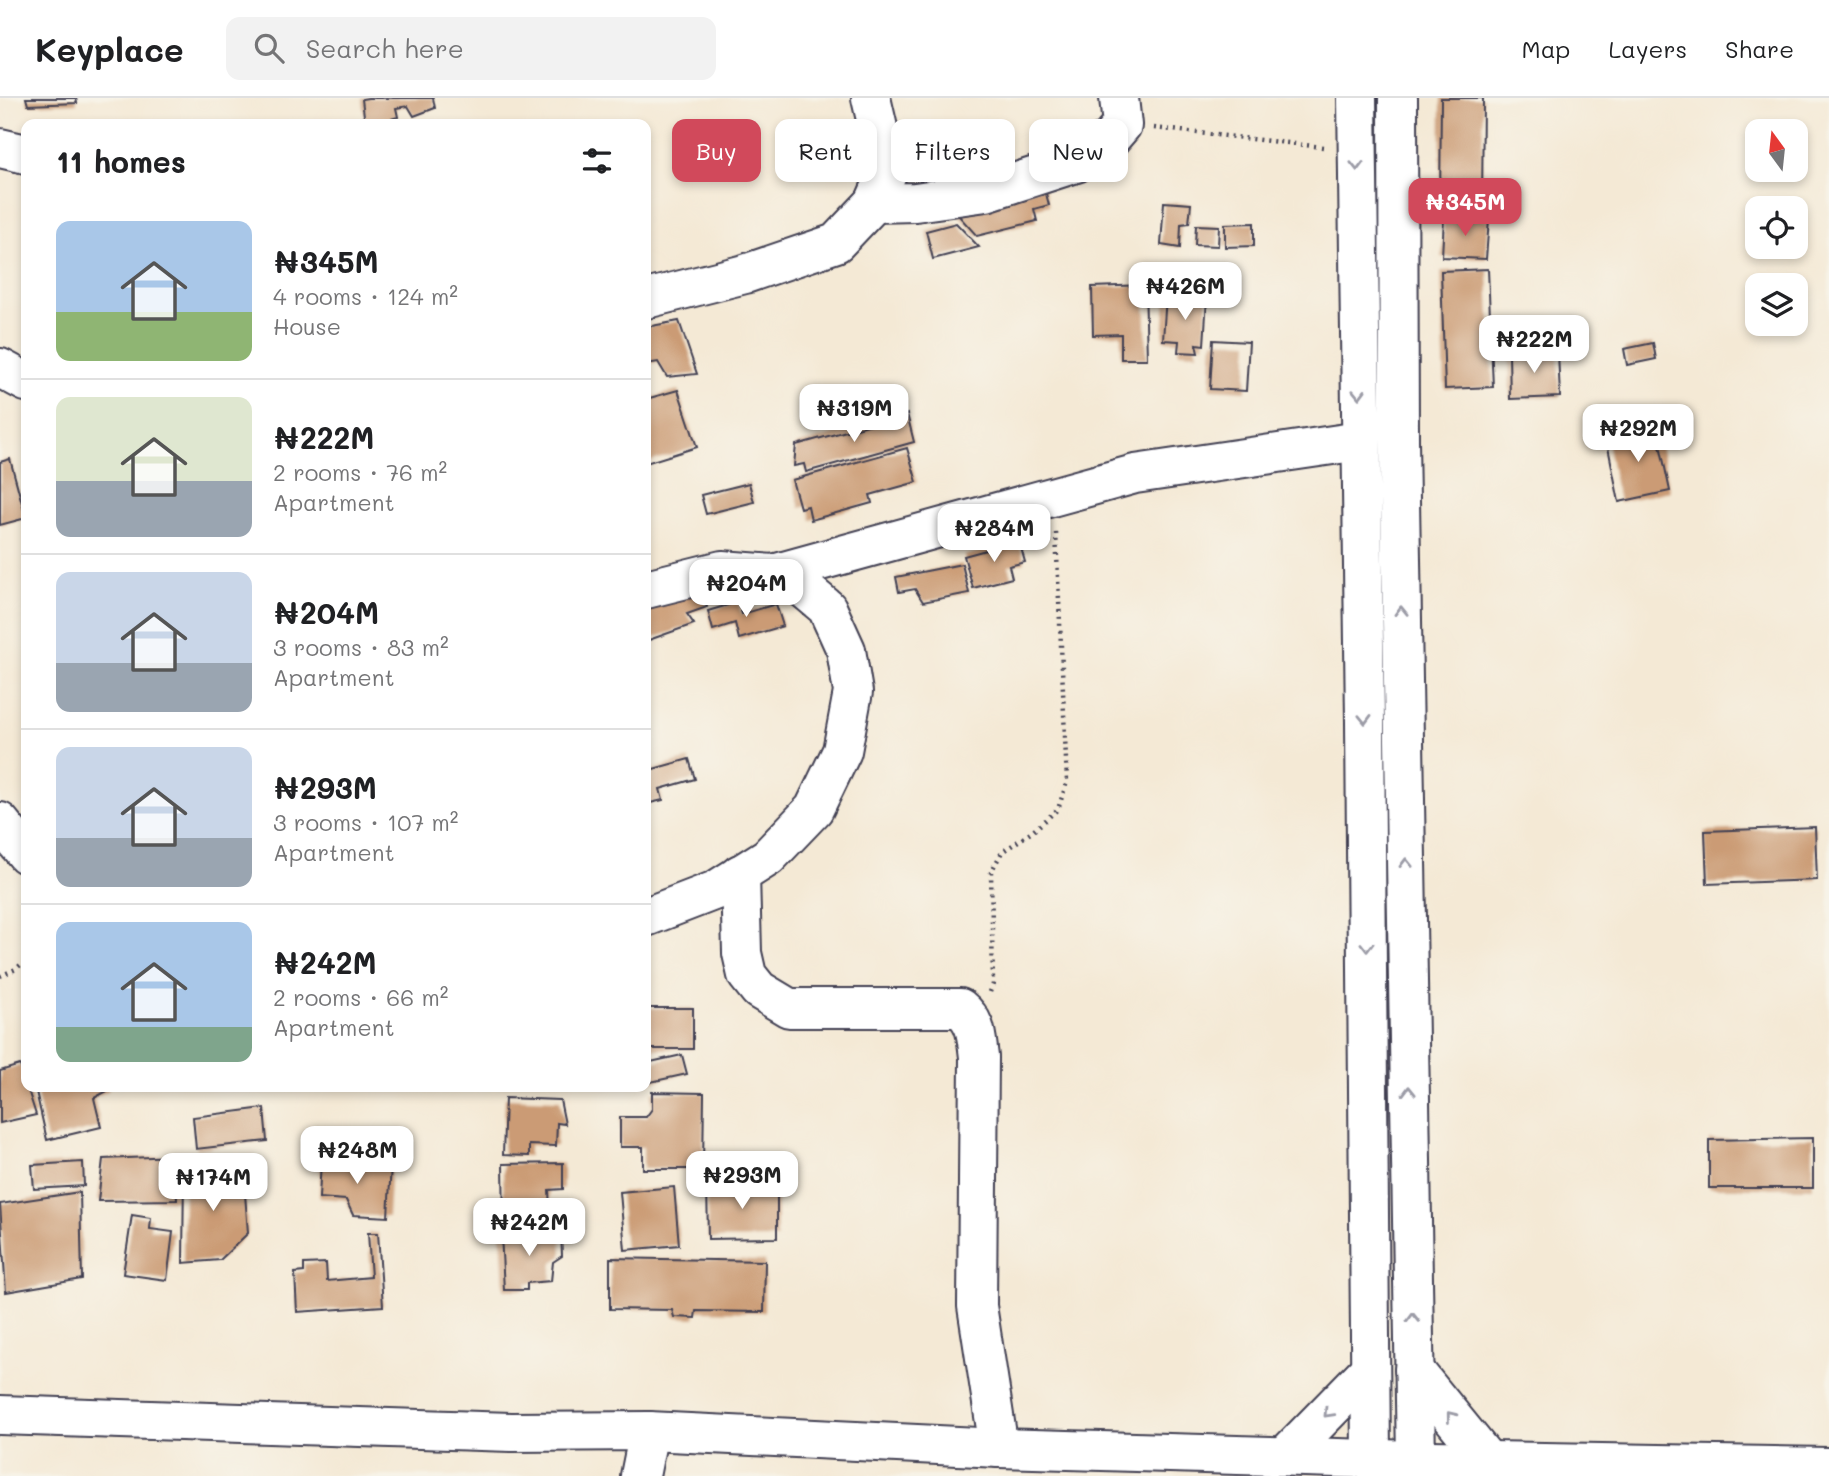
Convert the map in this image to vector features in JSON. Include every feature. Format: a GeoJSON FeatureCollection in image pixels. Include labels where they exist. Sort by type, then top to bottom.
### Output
{"type":"FeatureCollection","features":[{"type":"Feature","properties":{"kind":"street"},"geometry":{"type":"LineString","coordinates":[[651,298],[745,274],[836,243],[874,204],[888,171],[871,98]]}},
{"type":"Feature","properties":{"kind":"street"},"geometry":{"type":"LineString","coordinates":[[1357,98],[1370,1369],[1374,1468]]}},
{"type":"Feature","properties":{"kind":"street"},"geometry":{"type":"LineString","coordinates":[[1398,98],[1399,440],[1415,1468]]}},
{"type":"Feature","properties":{"kind":"street"},"geometry":{"type":"LineString","coordinates":[[874,204],[915,202],[986,192],[1076,163],[1110,139],[1121,111]]}},
{"type":"Feature","properties":{"kind":"street"},"geometry":{"type":"LineString","coordinates":[[0,148],[21,152]]}},
{"type":"Feature","properties":{"kind":"street"},"geometry":{"type":"LineString","coordinates":[[0,368],[21,379]]}},
{"type":"Feature","properties":{"kind":"street"},"geometry":{"type":"LineString","coordinates":[[773,574],[1135,474],[1360,441]]}},
{"type":"Feature","properties":{"kind":"street"},"geometry":{"type":"LineString","coordinates":[[651,588],[722,570],[773,574],[796,582],[827,608],[846,650],[853,692],[842,751],[814,809],[768,857],[716,890],[651,915]]}},
{"type":"Feature","properties":{"kind":"street"},"geometry":{"type":"LineString","coordinates":[[1364,669],[1402,666]]}},
{"type":"Feature","properties":{"kind":"street"},"geometry":{"type":"LineString","coordinates":[[0,822],[21,848]]}},
{"type":"Feature","properties":{"kind":"street"},"geometry":{"type":"LineString","coordinates":[[740,874],[742,953],[747,975],[759,990],[789,1008],[960,1009],[970,1016],[979,1057],[977,1306],[999,1448]]}},
{"type":"Feature","properties":{"kind":"street"},"geometry":{"type":"LineString","coordinates":[[1285,1456],[1370,1369]]}},
{"type":"Feature","properties":{"kind":"street"},"geometry":{"type":"LineString","coordinates":[[1414,1370],[1488,1461]]}},
{"type":"Feature","properties":{"kind":"street"},"geometry":{"type":"LineString","coordinates":[[0,1415],[511,1432],[649,1431],[999,1448],[1285,1456],[1374,1468],[1415,1468],[1488,1461],[1829,1467]]}},
{"type":"Feature","properties":{"kind":"street"},"geometry":{"type":"LineString","coordinates":[[640,1476],[649,1431]]}},
{"type":"Feature","properties":{"kind":"path"},"geometry":{"type":"LineString","coordinates":[[1121,111],[1357,150]]}},
{"type":"Feature","properties":{"kind":"path"},"geometry":{"type":"LineString","coordinates":[[970,1016],[985,1002],[993,984],[991,872],[1002,852],[1032,832],[1058,809],[1067,782],[1054,497]]}},
{"type":"Feature","properties":{"kind":"path"},"geometry":{"type":"LineString","coordinates":[[0,976],[21,964]]}},
{"type":"Feature","properties":{"kind":"building"},"geometry":{"type":"Polygon","coordinates":[[[26,98],[76,98],[77,103],[28,105],[26,98]]]}},
{"type":"Feature","properties":{"kind":"building"},"geometry":{"type":"Polygon","coordinates":[[[433,98],[435,108],[414,116],[408,106],[396,108],[398,117],[364,119],[362,99],[433,98]]]}},
{"type":"Feature","properties":{"kind":"building"},"geometry":{"type":"Polygon","coordinates":[[[1441,98],[1483,98],[1482,206],[1440,206],[1441,98]]]}},
{"type":"Feature","properties":{"kind":"building"},"geometry":{"type":"Polygon","coordinates":[[[1044,186],[1049,205],[1034,209],[1037,221],[977,236],[958,215],[1044,186]]]}},
{"type":"Feature","properties":{"kind":"building"},"geometry":{"type":"Polygon","coordinates":[[[1164,202],[1191,204],[1189,223],[1181,224],[1180,248],[1161,245],[1164,202]]]}},
{"type":"Feature","properties":{"kind":"building"},"geometry":{"type":"Polygon","coordinates":[[[1444,217],[1489,219],[1486,259],[1442,257],[1444,217]]]}},
{"type":"Feature","properties":{"kind":"building"},"geometry":{"type":"Polygon","coordinates":[[[956,223],[979,247],[933,259],[926,231],[956,223]]]}},
{"type":"Feature","properties":{"kind":"building"},"geometry":{"type":"Polygon","coordinates":[[[1254,223],[1254,246],[1225,247],[1225,224],[1254,223]]]}},
{"type":"Feature","properties":{"kind":"building"},"geometry":{"type":"Polygon","coordinates":[[[1196,225],[1219,226],[1218,246],[1195,245],[1196,225]]]}},
{"type":"Feature","properties":{"kind":"building"},"geometry":{"type":"Polygon","coordinates":[[[1488,269],[1493,387],[1445,389],[1441,271],[1488,269]]]}},
{"type":"Feature","properties":{"kind":"building"},"geometry":{"type":"Polygon","coordinates":[[[1145,285],[1147,359],[1121,359],[1121,334],[1093,335],[1092,287],[1145,285]]]}},
{"type":"Feature","properties":{"kind":"building"},"geometry":{"type":"Polygon","coordinates":[[[1166,295],[1207,298],[1204,345],[1196,344],[1198,353],[1178,352],[1179,341],[1163,340],[1166,295]]]}},
{"type":"Feature","properties":{"kind":"building"},"geometry":{"type":"Polygon","coordinates":[[[679,321],[697,374],[667,377],[658,362],[651,363],[651,326],[679,321]]]}},
{"type":"Feature","properties":{"kind":"building"},"geometry":{"type":"Polygon","coordinates":[[[1213,340],[1249,342],[1246,391],[1210,389],[1213,340]]]}},
{"type":"Feature","properties":{"kind":"building"},"geometry":{"type":"Polygon","coordinates":[[[1653,343],[1656,359],[1627,365],[1624,349],[1653,343]]]}},
{"type":"Feature","properties":{"kind":"building"},"geometry":{"type":"Polygon","coordinates":[[[1558,352],[1560,397],[1510,399],[1509,353],[1558,352]]]}},
{"type":"Feature","properties":{"kind":"building"},"geometry":{"type":"Polygon","coordinates":[[[678,390],[697,447],[651,461],[651,398],[678,390]]]}},
{"type":"Feature","properties":{"kind":"building"},"geometry":{"type":"Polygon","coordinates":[[[907,414],[914,442],[806,472],[804,464],[794,466],[796,445],[907,414]]]}},
{"type":"Feature","properties":{"kind":"building"},"geometry":{"type":"Polygon","coordinates":[[[1656,426],[1670,491],[1619,502],[1606,437],[1656,426]]]}},
{"type":"Feature","properties":{"kind":"building"},"geometry":{"type":"Polygon","coordinates":[[[907,448],[917,482],[870,495],[872,503],[811,520],[808,506],[800,508],[792,480],[907,448]]]}},
{"type":"Feature","properties":{"kind":"building"},"geometry":{"type":"Polygon","coordinates":[[[10,459],[21,500],[21,519],[0,525],[0,462],[10,459]]]}},
{"type":"Feature","properties":{"kind":"building"},"geometry":{"type":"Polygon","coordinates":[[[749,483],[754,502],[706,514],[701,495],[749,483]]]}},
{"type":"Feature","properties":{"kind":"building"},"geometry":{"type":"Polygon","coordinates":[[[1019,541],[1025,562],[1009,566],[1012,578],[973,588],[964,556],[1019,541]]]}},
{"type":"Feature","properties":{"kind":"building"},"geometry":{"type":"Polygon","coordinates":[[[962,564],[969,593],[923,602],[915,589],[899,592],[896,577],[962,564]]]}},
{"type":"Feature","properties":{"kind":"building"},"geometry":{"type":"Polygon","coordinates":[[[698,581],[707,607],[687,614],[694,624],[651,639],[651,597],[698,581]]]}},
{"type":"Feature","properties":{"kind":"building"},"geometry":{"type":"Polygon","coordinates":[[[738,602],[742,614],[776,604],[783,626],[739,639],[735,623],[713,630],[708,611],[738,602]]]}},
{"type":"Feature","properties":{"kind":"building"},"geometry":{"type":"Polygon","coordinates":[[[689,759],[695,779],[660,789],[663,800],[651,803],[651,770],[689,759]]]}},
{"type":"Feature","properties":{"kind":"building"},"geometry":{"type":"Polygon","coordinates":[[[1815,827],[1817,880],[1707,884],[1705,831],[1815,827]]]}},
{"type":"Feature","properties":{"kind":"building"},"geometry":{"type":"Polygon","coordinates":[[[651,1008],[693,1008],[693,1049],[651,1049],[651,1008]]]}},
{"type":"Feature","properties":{"kind":"building"},"geometry":{"type":"Polygon","coordinates":[[[682,1055],[687,1074],[651,1082],[651,1062],[682,1055]]]}},
{"type":"Feature","properties":{"kind":"building"},"geometry":{"type":"Polygon","coordinates":[[[20,1065],[21,1092],[29,1092],[36,1115],[0,1123],[0,1071],[20,1065]]]}},
{"type":"Feature","properties":{"kind":"building"},"geometry":{"type":"Polygon","coordinates":[[[36,1092],[105,1092],[94,1098],[101,1127],[47,1140],[36,1092]]]}},
{"type":"Feature","properties":{"kind":"building"},"geometry":{"type":"Polygon","coordinates":[[[652,1092],[704,1093],[703,1169],[643,1169],[643,1147],[620,1147],[620,1117],[646,1117],[652,1109],[652,1092]]]}},
{"type":"Feature","properties":{"kind":"building"},"geometry":{"type":"Polygon","coordinates":[[[505,1098],[560,1100],[565,1124],[557,1123],[556,1146],[529,1145],[529,1156],[503,1155],[505,1098]]]}},
{"type":"Feature","properties":{"kind":"building"},"geometry":{"type":"Polygon","coordinates":[[[264,1108],[267,1141],[196,1149],[193,1117],[264,1108]]]}},
{"type":"Feature","properties":{"kind":"building"},"geometry":{"type":"Polygon","coordinates":[[[1813,1138],[1813,1188],[1709,1188],[1709,1140],[1813,1138]]]}},
{"type":"Feature","properties":{"kind":"building"},"geometry":{"type":"Polygon","coordinates":[[[175,1156],[177,1200],[98,1201],[103,1159],[175,1156]]]}},
{"type":"Feature","properties":{"kind":"building"},"geometry":{"type":"Polygon","coordinates":[[[321,1160],[391,1164],[388,1217],[353,1215],[346,1200],[319,1198],[321,1160]]]}},
{"type":"Feature","properties":{"kind":"building"},"geometry":{"type":"Polygon","coordinates":[[[83,1162],[84,1186],[34,1189],[32,1165],[83,1162]]]}},
{"type":"Feature","properties":{"kind":"building"},"geometry":{"type":"Polygon","coordinates":[[[563,1163],[563,1189],[549,1190],[550,1210],[525,1211],[518,1225],[504,1225],[503,1164],[563,1163]]]}},
{"type":"Feature","properties":{"kind":"building"},"geometry":{"type":"Polygon","coordinates":[[[243,1168],[248,1233],[220,1260],[183,1263],[184,1170],[243,1168]]]}},
{"type":"Feature","properties":{"kind":"building"},"geometry":{"type":"Polygon","coordinates":[[[777,1182],[777,1238],[708,1239],[707,1184],[777,1182]]]}},
{"type":"Feature","properties":{"kind":"building"},"geometry":{"type":"Polygon","coordinates":[[[674,1187],[679,1245],[625,1250],[620,1192],[674,1187]]]}},
{"type":"Feature","properties":{"kind":"building"},"geometry":{"type":"Polygon","coordinates":[[[80,1192],[82,1279],[6,1292],[0,1204],[80,1192]]]}},
{"type":"Feature","properties":{"kind":"building"},"geometry":{"type":"Polygon","coordinates":[[[132,1215],[151,1218],[150,1229],[173,1232],[167,1280],[123,1274],[132,1215]]]}},
{"type":"Feature","properties":{"kind":"building"},"geometry":{"type":"Polygon","coordinates":[[[561,1230],[562,1256],[553,1262],[551,1281],[527,1283],[527,1290],[504,1290],[501,1234],[561,1230]]]}},
{"type":"Feature","properties":{"kind":"building"},"geometry":{"type":"Polygon","coordinates":[[[368,1233],[378,1233],[383,1306],[297,1312],[295,1273],[304,1272],[304,1264],[326,1263],[327,1281],[371,1277],[368,1233]]]}},
{"type":"Feature","properties":{"kind":"building"},"geometry":{"type":"Polygon","coordinates":[[[610,1258],[765,1261],[764,1312],[696,1311],[695,1318],[674,1317],[672,1310],[610,1309],[610,1258]]]}}]}
